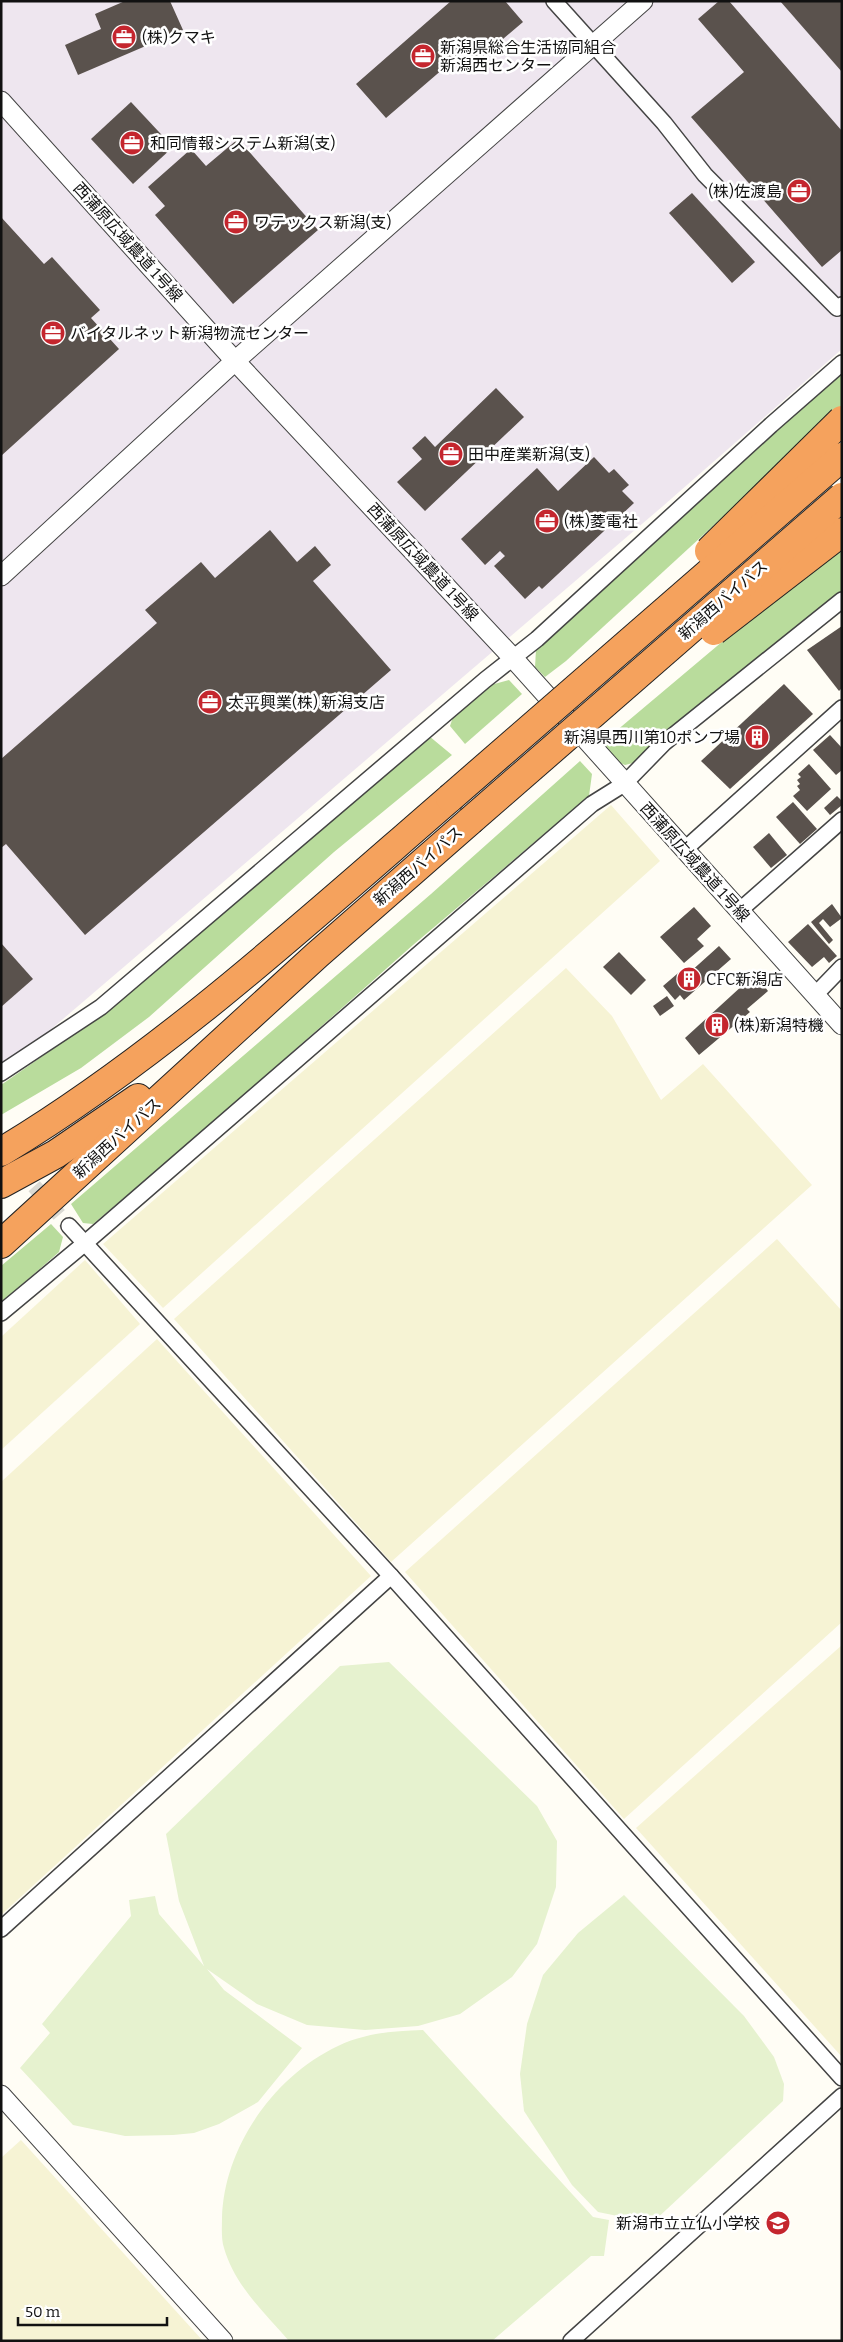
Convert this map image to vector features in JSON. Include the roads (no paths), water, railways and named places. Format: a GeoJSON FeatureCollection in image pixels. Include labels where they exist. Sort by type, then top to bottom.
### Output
{"type":"FeatureCollection","features":[{"type":"Feature","properties":{"kind":"highway"},"geometry":{"type":"LineString","coordinates":[[544,716],[842,420]]}},
{"type":"Feature","properties":{"kind":"highway","name":"新潟西バイパス"},"geometry":{"type":"LineString","coordinates":[[1,1152],[134,1062],[215,997],[450,798],[842,457]]}},
{"type":"Feature","properties":{"kind":"highway","name":"新潟西バイパス"},"geometry":{"type":"LineString","coordinates":[[1,1244],[317,955],[842,497]]}},
{"type":"Feature","properties":{"kind":"highway"},"geometry":{"type":"LineString","coordinates":[[470,821],[842,532]]}},
{"type":"Feature","properties":{"kind":"highway"},"geometry":{"type":"LineString","coordinates":[[1,1184],[56,1154],[105,1122],[186,1063],[317,955]]}},
{"type":"Feature","properties":{"kind":"highway"},"geometry":{"type":"LineString","coordinates":[[1,1138],[77,1102]]}},
{"type":"Feature","properties":{"kind":"street"},"geometry":{"type":"LineString","coordinates":[[554,1],[592,46],[664,123],[705,175],[837,308],[842,305]]}},
{"type":"Feature","properties":{"kind":"street"},"geometry":{"type":"LineString","coordinates":[[1,576],[235,361],[643,1]]}},
{"type":"Feature","properties":{"kind":"street","name":"西蒲原広域農道 1号線"},"geometry":{"type":"LineString","coordinates":[[1,101],[235,361],[513,658],[842,1025]]}},
{"type":"Feature","properties":{"kind":"street"},"geometry":{"type":"LineString","coordinates":[[1,1073],[101,1007],[537,639],[771,425],[842,363]]}},
{"type":"Feature","properties":{"kind":"street"},"geometry":{"type":"LineString","coordinates":[[1,1313],[84,1244],[584,810],[624,784],[664,743],[842,600]]}},
{"type":"Feature","properties":{"kind":"street"},"geometry":{"type":"LineString","coordinates":[[684,850],[842,708]]}},
{"type":"Feature","properties":{"kind":"street"},"geometry":{"type":"LineString","coordinates":[[739,911],[842,820]]}},
{"type":"Feature","properties":{"kind":"street"},"geometry":{"type":"LineString","coordinates":[[815,995],[842,967]]}},
{"type":"Feature","properties":{"kind":"street"},"geometry":{"type":"LineString","coordinates":[[69,1226],[391,1576],[842,2078]]}},
{"type":"Feature","properties":{"kind":"street"},"geometry":{"type":"LineString","coordinates":[[1,1930],[391,1576]]}},
{"type":"Feature","properties":{"kind":"street"},"geometry":{"type":"LineString","coordinates":[[1,2095],[223,2341]]}},
{"type":"Feature","properties":{"kind":"street"},"geometry":{"type":"LineString","coordinates":[[571,2341],[842,2096]]}},
{"type":"Feature","properties":{"kind":"tunnel"},"geometry":{"type":"LineString","coordinates":[[19,1169],[69,1226]]}},
{"type":"Feature","properties":{"kind":"place","name":"(株)クマキ"},"geometry":{"type":"Point","coordinates":[124,37]}},
{"type":"Feature","properties":{"kind":"place","name":"新潟県総合生活協同組合 新潟西センター"},"geometry":{"type":"Point","coordinates":[423,56]}},
{"type":"Feature","properties":{"kind":"place","name":"和同情報システム新潟(支)"},"geometry":{"type":"Point","coordinates":[132,143]}},
{"type":"Feature","properties":{"kind":"place","name":"(株)佐渡島"},"geometry":{"type":"Point","coordinates":[799,191]}},
{"type":"Feature","properties":{"kind":"place","name":"ワテックス新潟(支)"},"geometry":{"type":"Point","coordinates":[236,222]}},
{"type":"Feature","properties":{"kind":"place","name":"バイタルネット新潟物流センター"},"geometry":{"type":"Point","coordinates":[53,333]}},
{"type":"Feature","properties":{"kind":"place","name":"田中産業新潟(支)"},"geometry":{"type":"Point","coordinates":[451,454]}},
{"type":"Feature","properties":{"kind":"place","name":"(株)菱電社"},"geometry":{"type":"Point","coordinates":[547,521]}},
{"type":"Feature","properties":{"kind":"place","name":"太平興業(株) 新潟支店"},"geometry":{"type":"Point","coordinates":[210,702]}},
{"type":"Feature","properties":{"kind":"place","name":"新潟県西川第10ポンプ場"},"geometry":{"type":"Point","coordinates":[757,737]}},
{"type":"Feature","properties":{"kind":"place","name":"CFC新潟店"},"geometry":{"type":"Point","coordinates":[689,979]}},
{"type":"Feature","properties":{"kind":"place","name":"(株)新潟特機"},"geometry":{"type":"Point","coordinates":[717,1025]}},
{"type":"Feature","properties":{"kind":"place","name":"新潟市立立仏小学校"},"geometry":{"type":"Point","coordinates":[778,2223]}}]}
